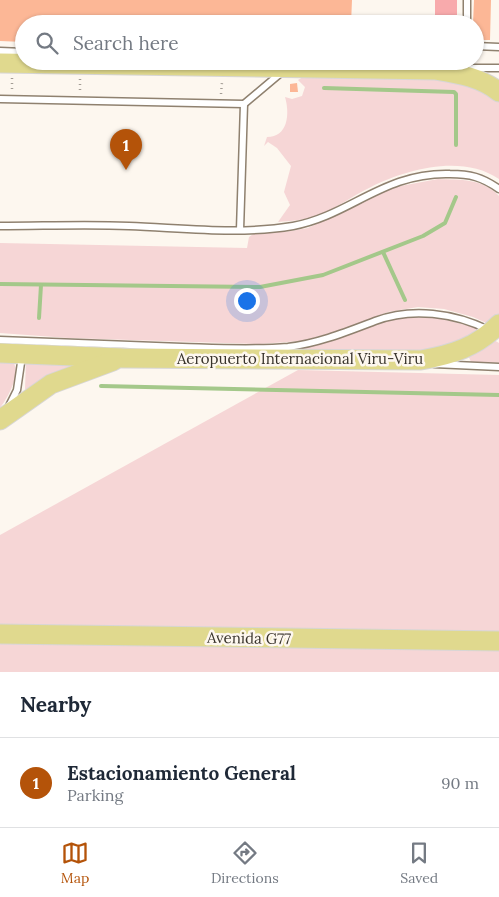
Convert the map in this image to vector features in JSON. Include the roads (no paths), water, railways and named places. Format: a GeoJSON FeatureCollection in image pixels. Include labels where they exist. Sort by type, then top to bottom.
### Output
{"type":"FeatureCollection","features":[{"type":"Feature","properties":{"kind":"main road"},"geometry":{"type":"LineString","coordinates":[[0,63],[15,63]]}},
{"type":"Feature","properties":{"kind":"main road"},"geometry":{"type":"LineString","coordinates":[[435,70],[470,76],[490,85],[499,92]]}},
{"type":"Feature","properties":{"kind":"main road","name":"Aeropuerto Internacional Viru-Viru"},"geometry":{"type":"LineString","coordinates":[[0,353],[22,347],[122,358],[421,360],[448,355],[466,349],[497,330]]}},
{"type":"Feature","properties":{"kind":"main road","name":"Aeropuerto Internacional Viru-Viru"},"geometry":{"type":"LineString","coordinates":[[0,420],[51,384],[122,358]]}},
{"type":"Feature","properties":{"kind":"main road","name":"Avenida G77"},"geometry":{"type":"LineString","coordinates":[[0,634],[499,642]]}},
{"type":"Feature","properties":{"kind":"lane"},"geometry":{"type":"LineString","coordinates":[[467,0],[467,15]]}},
{"type":"Feature","properties":{"kind":"lane"},"geometry":{"type":"LineString","coordinates":[[484,46],[499,47]]}},
{"type":"Feature","properties":{"kind":"lane"},"geometry":{"type":"LineString","coordinates":[[0,51],[15,52]]}},
{"type":"Feature","properties":{"kind":"lane"},"geometry":{"type":"LineString","coordinates":[[484,68],[499,68]]}},
{"type":"Feature","properties":{"kind":"lane"},"geometry":{"type":"LineString","coordinates":[[0,99],[244,104],[284,70]]}},
{"type":"Feature","properties":{"kind":"lane"},"geometry":{"type":"LineString","coordinates":[[454,73],[466,70]]}},
{"type":"Feature","properties":{"kind":"lane"},"geometry":{"type":"LineString","coordinates":[[240,230],[244,104]]}},
{"type":"Feature","properties":{"kind":"lane"},"geometry":{"type":"LineString","coordinates":[[0,226],[125,226],[240,230],[293,226],[338,210],[388,184],[437,173],[476,175],[499,189]]}},
{"type":"Feature","properties":{"kind":"lane"},"geometry":{"type":"LineString","coordinates":[[0,340],[22,347],[288,347],[321,341],[376,320],[403,314],[431,313],[463,319],[497,330]]}},
{"type":"Feature","properties":{"kind":"lane"},"geometry":{"type":"LineString","coordinates":[[0,420],[16,390],[22,347]]}},
{"type":"Feature","properties":{"kind":"lane"},"geometry":{"type":"LineString","coordinates":[[421,360],[438,366],[499,367]]}},
{"type":"Feature","properties":{"kind":"waterway"},"geometry":{"type":"LineString","coordinates":[[324,88],[454,92],[456,94],[456,145]]}},
{"type":"Feature","properties":{"kind":"waterway"},"geometry":{"type":"LineString","coordinates":[[0,284],[260,287],[323,275],[423,236],[445,223],[456,197]]}},
{"type":"Feature","properties":{"kind":"waterway"},"geometry":{"type":"LineString","coordinates":[[383,252],[405,300]]}},
{"type":"Feature","properties":{"kind":"waterway"},"geometry":{"type":"LineString","coordinates":[[39,318],[41,285]]}},
{"type":"Feature","properties":{"kind":"waterway"},"geometry":{"type":"LineString","coordinates":[[101,386],[499,395]]}},
{"type":"Feature","properties":{"kind":"place","name":"Estacionamiento General"},"geometry":{"type":"Point","coordinates":[126,170]}}]}
